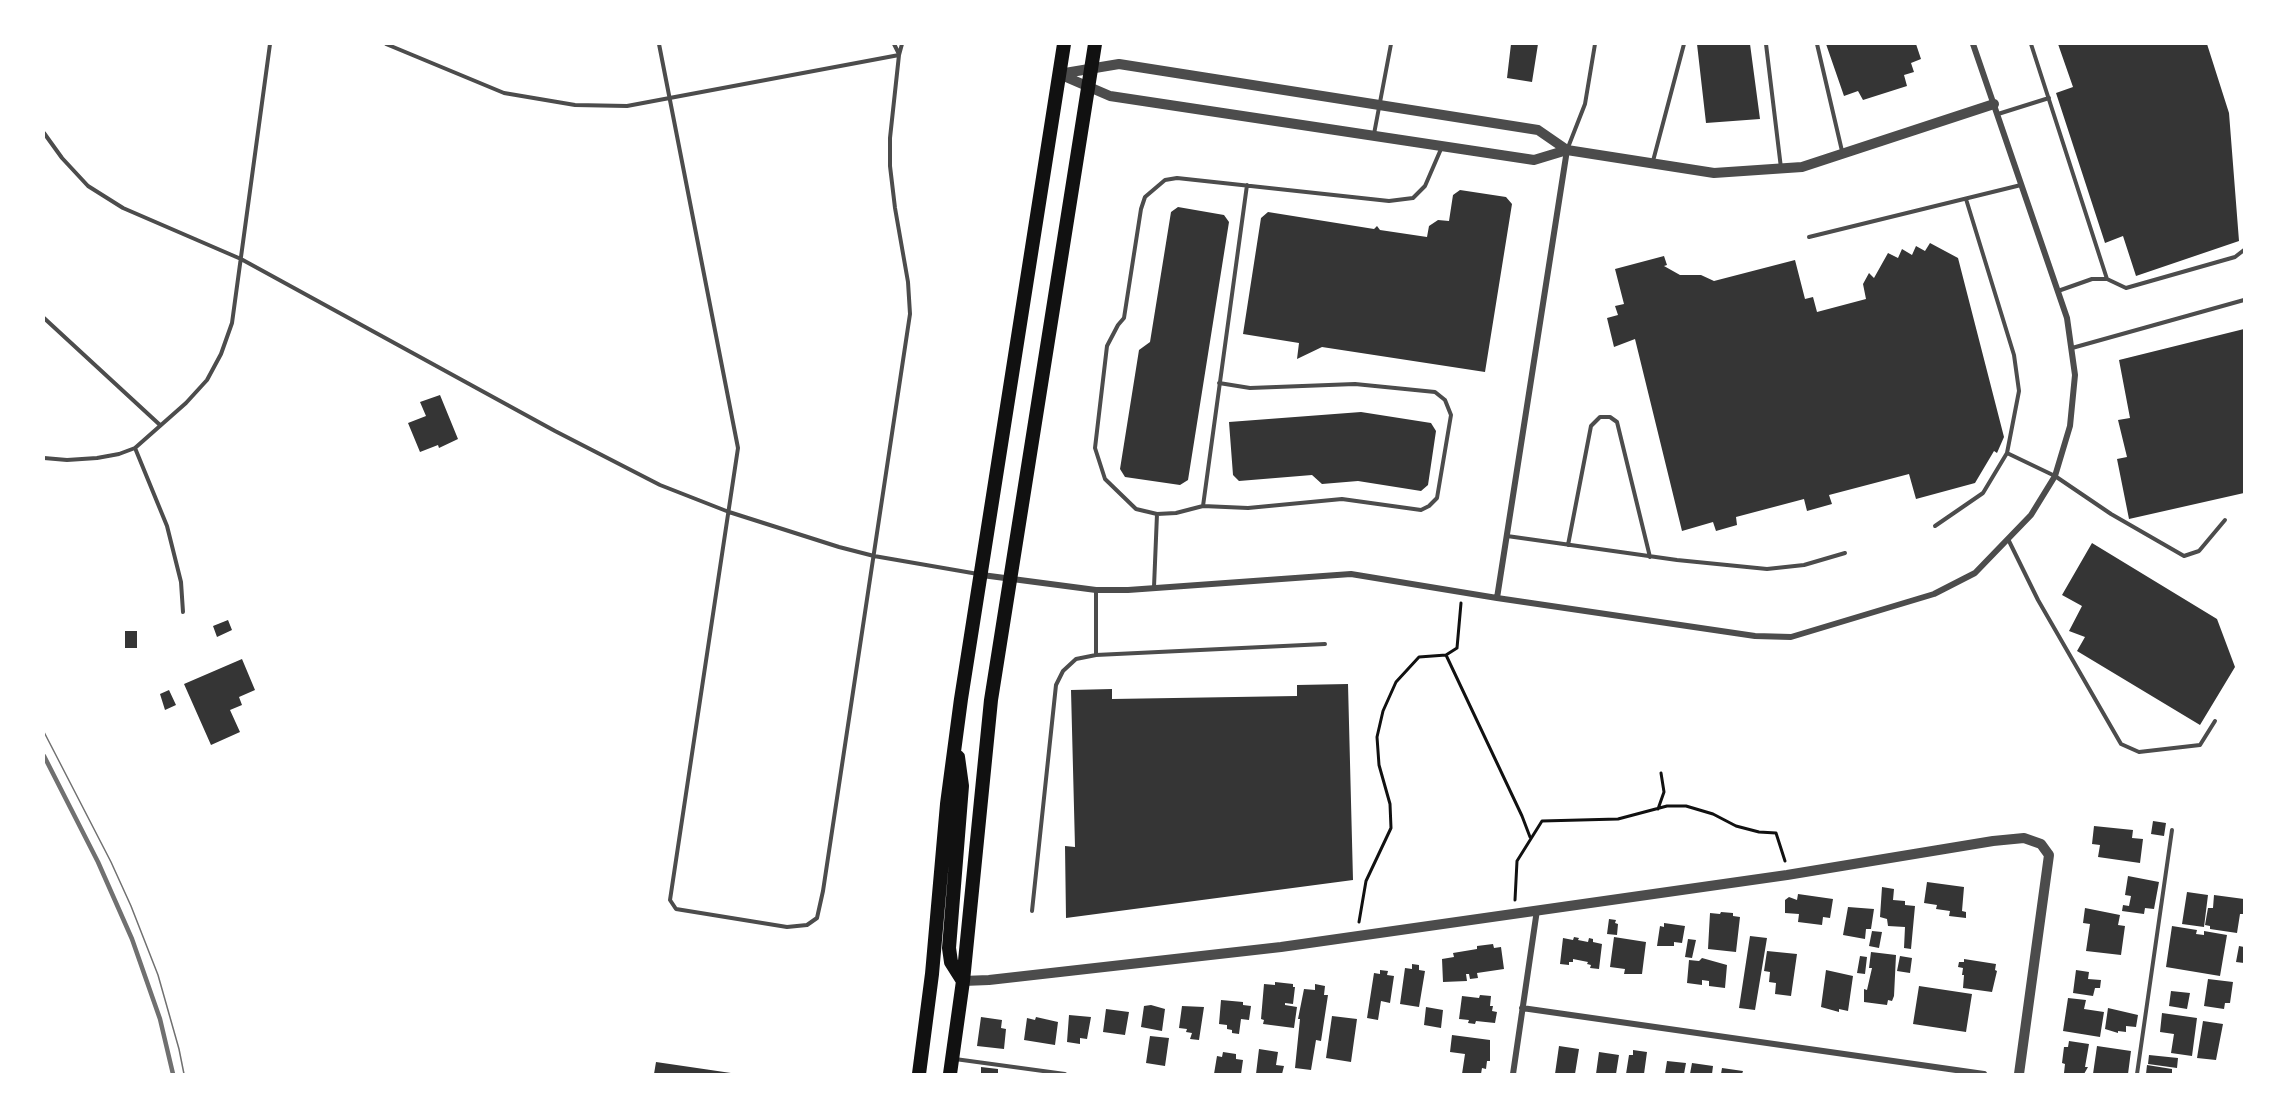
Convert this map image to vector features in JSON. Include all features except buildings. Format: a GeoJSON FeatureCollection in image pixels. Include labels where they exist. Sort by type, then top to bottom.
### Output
{"type":"FeatureCollection","features":[{"type":"Feature","properties":{"kind":"main road"},"geometry":{"type":"LineString","coordinates":[[919,1074],[932,974],[947,804],[956,738],[1064,44]]}},
{"type":"Feature","properties":{"kind":"main road"},"geometry":{"type":"LineString","coordinates":[[950,1074],[963,981],[990,710],[1095,44]]}},
{"type":"Feature","properties":{"kind":"main road"},"geometry":{"type":"LineString","coordinates":[[956,738],[962,786],[949,948],[951,962],[963,981]]}},
{"type":"Feature","properties":{"kind":"street"},"geometry":{"type":"LineString","coordinates":[[982,575],[1095,590],[1351,574],[1755,636],[1791,637],[1934,594],[1975,573],[2031,515],[2055,476],[2070,426],[2075,375],[2067,318],[1973,44]]}},
{"type":"Feature","properties":{"kind":"street"},"geometry":{"type":"LineString","coordinates":[[1059,74],[1115,63],[1538,130],[1567,150],[1714,173],[1802,167],[1996,109]]}},
{"type":"Feature","properties":{"kind":"street"},"geometry":{"type":"LineString","coordinates":[[1059,74],[1110,96],[1534,160],[1567,150]]}},
{"type":"Feature","properties":{"kind":"street"},"geometry":{"type":"LineString","coordinates":[[1497,598],[1567,150]]}},
{"type":"Feature","properties":{"kind":"street"},"geometry":{"type":"LineString","coordinates":[[963,981],[989,981],[1359,936],[2024,838],[2041,844],[2049,855],[2019,1074]]}},
{"type":"Feature","properties":{"kind":"street"},"geometry":{"type":"LineString","coordinates":[[1513,1074],[1537,909]]}},
{"type":"Feature","properties":{"kind":"street"},"geometry":{"type":"LineString","coordinates":[[1522,1008],[1984,1074]]}},
{"type":"Feature","properties":{"kind":"lane"},"geometry":{"type":"LineString","coordinates":[[44,458],[67,460],[97,458],[135,448],[186,403],[207,380],[221,354],[232,323],[270,44]]}},
{"type":"Feature","properties":{"kind":"lane"},"geometry":{"type":"LineString","coordinates":[[386,44],[504,93],[575,105],[627,106],[899,55]]}},
{"type":"Feature","properties":{"kind":"lane"},"geometry":{"type":"LineString","coordinates":[[659,44],[738,448],[670,900],[676,909],[787,927],[807,926],[817,918],[823,891],[910,314],[908,282],[890,166],[890,138],[902,44]]}},
{"type":"Feature","properties":{"kind":"lane"},"geometry":{"type":"LineString","coordinates":[[894,44],[899,55]]}},
{"type":"Feature","properties":{"kind":"lane"},"geometry":{"type":"LineString","coordinates":[[1374,135],[1391,44]]}},
{"type":"Feature","properties":{"kind":"lane"},"geometry":{"type":"LineString","coordinates":[[1567,150],[1585,104],[1595,44]]}},
{"type":"Feature","properties":{"kind":"lane"},"geometry":{"type":"LineString","coordinates":[[1652,165],[1684,44]]}},
{"type":"Feature","properties":{"kind":"lane"},"geometry":{"type":"LineString","coordinates":[[1766,44],[1781,169]]}},
{"type":"Feature","properties":{"kind":"lane"},"geometry":{"type":"LineString","coordinates":[[1817,44],[1843,154]]}},
{"type":"Feature","properties":{"kind":"lane"},"geometry":{"type":"LineString","coordinates":[[2031,44],[2107,279]]}},
{"type":"Feature","properties":{"kind":"lane"},"geometry":{"type":"LineString","coordinates":[[1996,109],[2049,98]]}},
{"type":"Feature","properties":{"kind":"lane"},"geometry":{"type":"LineString","coordinates":[[44,133],[62,158],[88,186],[123,208],[241,259],[660,485],[729,512],[874,556],[982,575]]}},
{"type":"Feature","properties":{"kind":"lane"},"geometry":{"type":"LineString","coordinates":[[1219,383],[1250,388],[1355,384],[1436,392],[1445,400],[1452,415],[1437,498],[1429,506],[1420,510],[1341,499],[1248,508],[1203,506],[1176,513],[1157,514],[1136,509],[1106,478],[1095,448],[1107,346],[1124,318],[1141,209],[1145,197],[1165,180],[1177,178],[1389,201],[1413,198],[1425,186],[1442,146]]}},
{"type":"Feature","properties":{"kind":"lane"},"geometry":{"type":"LineString","coordinates":[[1203,506],[1247,185]]}},
{"type":"Feature","properties":{"kind":"lane"},"geometry":{"type":"LineString","coordinates":[[1809,237],[2022,185]]}},
{"type":"Feature","properties":{"kind":"lane"},"geometry":{"type":"LineString","coordinates":[[1935,525],[1983,493],[2007,453],[2019,391],[2014,355],[1966,199]]}},
{"type":"Feature","properties":{"kind":"lane"},"geometry":{"type":"LineString","coordinates":[[2058,291],[2092,279],[2107,279],[2126,288],[2235,257],[2244,250]]}},
{"type":"Feature","properties":{"kind":"lane"},"geometry":{"type":"LineString","coordinates":[[2071,349],[2244,300]]}},
{"type":"Feature","properties":{"kind":"lane"},"geometry":{"type":"LineString","coordinates":[[44,318],[160,425]]}},
{"type":"Feature","properties":{"kind":"lane"},"geometry":{"type":"LineString","coordinates":[[1568,545],[1591,426],[1600,417],[1610,417],[1617,422],[1650,557]]}},
{"type":"Feature","properties":{"kind":"lane"},"geometry":{"type":"LineString","coordinates":[[135,448],[167,526],[181,582],[183,612]]}},
{"type":"Feature","properties":{"kind":"lane"},"geometry":{"type":"LineString","coordinates":[[2007,453],[2055,476],[2111,514],[2184,556],[2199,551],[2225,520]]}},
{"type":"Feature","properties":{"kind":"lane"},"geometry":{"type":"LineString","coordinates":[[1154,587],[1157,514]]}},
{"type":"Feature","properties":{"kind":"lane"},"geometry":{"type":"LineString","coordinates":[[1507,536],[1650,557],[1767,568],[1804,565],[1845,554]]}},
{"type":"Feature","properties":{"kind":"lane"},"geometry":{"type":"LineString","coordinates":[[2008,539],[2038,600],[2121,744],[2139,752],[2200,745],[2216,721]]}},
{"type":"Feature","properties":{"kind":"lane"},"geometry":{"type":"LineString","coordinates":[[1095,590],[1096,655]]}},
{"type":"Feature","properties":{"kind":"lane"},"geometry":{"type":"LineString","coordinates":[[1032,911],[1056,685],[1063,671],[1076,658],[1096,655],[1325,644]]}},
{"type":"Feature","properties":{"kind":"lane"},"geometry":{"type":"LineString","coordinates":[[2136,1074],[2172,830]]}},
{"type":"Feature","properties":{"kind":"lane"},"geometry":{"type":"LineString","coordinates":[[952,1059],[1065,1074]]}},
{"type":"Feature","properties":{"kind":"path"},"geometry":{"type":"LineString","coordinates":[[1359,936],[1360,908],[1366,881],[1391,828],[1390,804],[1379,765],[1377,737],[1383,711],[1396,682],[1419,657],[1446,655],[1457,648],[1463,592]]}},
{"type":"Feature","properties":{"kind":"path"},"geometry":{"type":"LineString","coordinates":[[1446,655],[1530,837]]}},
{"type":"Feature","properties":{"kind":"path"},"geometry":{"type":"LineString","coordinates":[[1658,809],[1664,792],[1661,773]]}},
{"type":"Feature","properties":{"kind":"path"},"geometry":{"type":"LineString","coordinates":[[1515,914],[1517,861],[1542,821],[1618,819],[1666,806],[1686,806],[1713,814],[1736,825],[1776,833],[1784,854],[1787,874]]}},
{"type":"Feature","properties":{"kind":"tram line"},"geometry":{"type":"LineString","coordinates":[[44,732],[131,906],[158,975],[184,1074]]}},
{"type":"Feature","properties":{"kind":"railway"},"geometry":{"type":"LineString","coordinates":[[44,756],[98,862],[132,939],[160,1019],[173,1074]]}}]}
